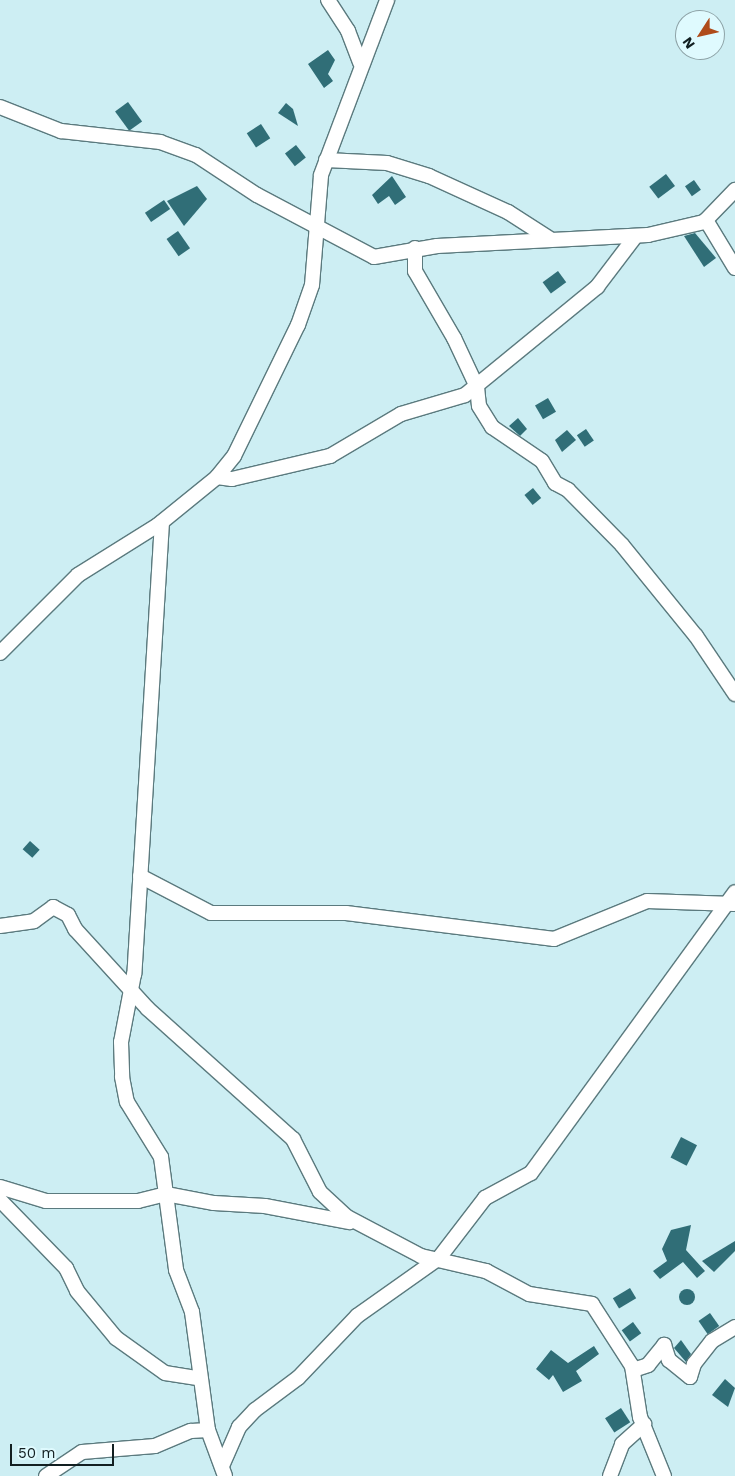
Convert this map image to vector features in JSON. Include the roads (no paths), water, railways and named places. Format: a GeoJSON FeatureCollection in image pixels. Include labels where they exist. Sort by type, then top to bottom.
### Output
{"type":"FeatureCollection","features":[{"type":"Feature","properties":{"kind":"street"},"geometry":{"type":"LineString","coordinates":[[328,0],[348,30],[360,63]]}},
{"type":"Feature","properties":{"kind":"street"},"geometry":{"type":"LineString","coordinates":[[0,652],[78,574],[162,522],[217,477],[234,456],[298,326],[312,285],[316,223],[326,160],[360,63],[386,0]]}},
{"type":"Feature","properties":{"kind":"street"},"geometry":{"type":"LineString","coordinates":[[0,107],[61,131],[173,146],[316,223],[374,257],[416,248],[550,239],[635,237],[706,220],[735,190]]}},
{"type":"Feature","properties":{"kind":"street"},"geometry":{"type":"LineString","coordinates":[[326,160],[387,163],[428,176],[508,212],[550,239]]}},
{"type":"Feature","properties":{"kind":"street"},"geometry":{"type":"LineString","coordinates":[[706,220],[735,268]]}},
{"type":"Feature","properties":{"kind":"street"},"geometry":{"type":"LineString","coordinates":[[217,477],[232,479],[330,456],[401,414],[477,387],[597,287],[635,237]]}},
{"type":"Feature","properties":{"kind":"street"},"geometry":{"type":"LineString","coordinates":[[416,248],[416,271],[477,387],[479,406],[492,427],[542,461],[555,483],[568,490],[622,544],[696,636],[735,694]]}},
{"type":"Feature","properties":{"kind":"street"},"geometry":{"type":"LineString","coordinates":[[162,522],[140,876],[131,986],[120,1042],[122,1077],[127,1102],[161,1157],[176,1270],[192,1312],[208,1430],[223,1471]]}},
{"type":"Feature","properties":{"kind":"street"},"geometry":{"type":"LineString","coordinates":[[140,876],[211,912],[346,913],[554,939],[647,901],[731,904]]}},
{"type":"Feature","properties":{"kind":"street"},"geometry":{"type":"LineString","coordinates":[[223,1471],[239,1427],[255,1410],[298,1378],[357,1316],[439,1258],[485,1198],[532,1174],[731,904],[735,892]]}},
{"type":"Feature","properties":{"kind":"street"},"geometry":{"type":"LineString","coordinates":[[0,926],[34,921],[53,907],[62,910],[205,1064],[296,1144],[332,1208],[369,1225],[421,1256],[439,1258],[486,1271],[529,1294],[592,1304],[633,1370],[644,1424],[664,1476]]}},
{"type":"Feature","properties":{"kind":"street"},"geometry":{"type":"LineString","coordinates":[[0,1187],[46,1201],[78,1203],[112,1198],[138,1201],[166,1194],[214,1203],[265,1206],[369,1225]]}},
{"type":"Feature","properties":{"kind":"street"},"geometry":{"type":"LineString","coordinates":[[0,1200],[66,1268],[77,1291],[116,1338],[165,1372],[201,1379]]}},
{"type":"Feature","properties":{"kind":"street"},"geometry":{"type":"LineString","coordinates":[[633,1370],[648,1365],[664,1344],[669,1360],[690,1377],[694,1364],[712,1341],[735,1326]]}},
{"type":"Feature","properties":{"kind":"street"},"geometry":{"type":"LineString","coordinates":[[610,1476],[622,1444],[644,1424]]}},
{"type":"Feature","properties":{"kind":"street"},"geometry":{"type":"LineString","coordinates":[[46,1476],[82,1452],[155,1446],[191,1431],[208,1430]]}}]}
